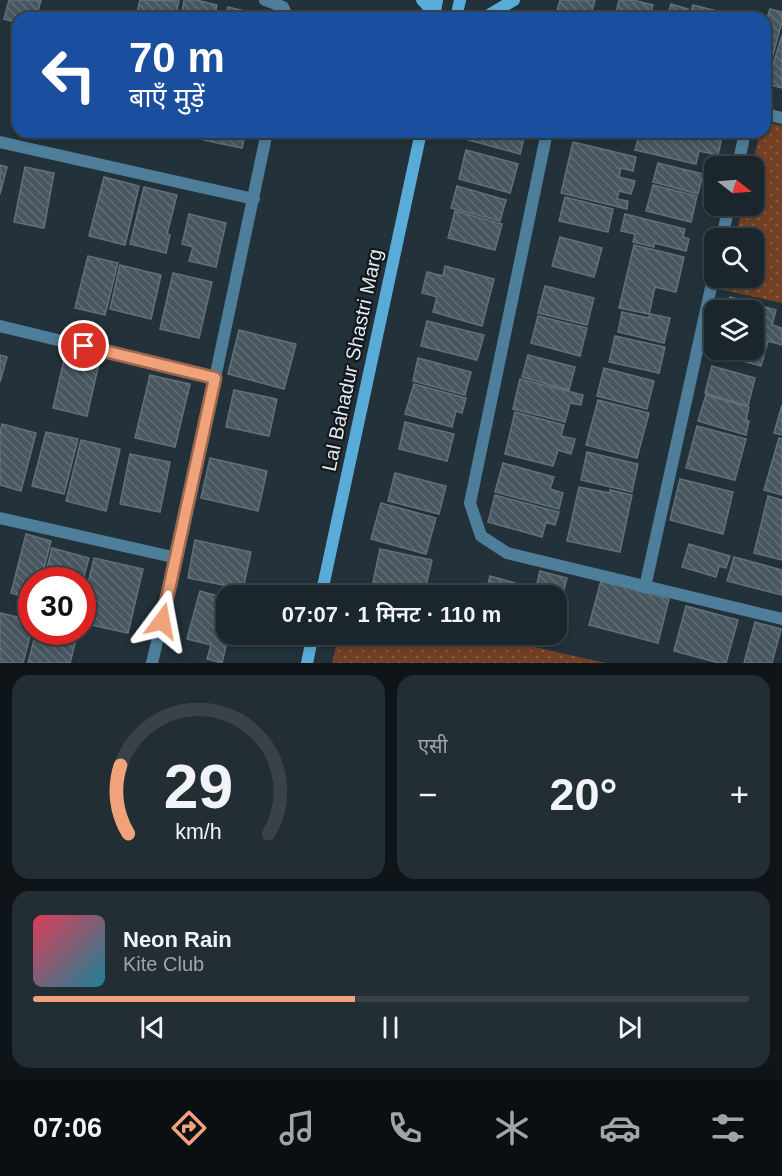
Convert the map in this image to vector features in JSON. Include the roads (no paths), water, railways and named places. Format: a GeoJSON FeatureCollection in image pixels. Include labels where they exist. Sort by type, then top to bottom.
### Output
{"type":"FeatureCollection","features":[{"type":"Feature","properties":{"kind":"street"},"geometry":{"type":"LineString","coordinates":[[265,0],[284,7],[286,12]]}},
{"type":"Feature","properties":{"kind":"street"},"geometry":{"type":"LineString","coordinates":[[494,12],[514,0]]}},
{"type":"Feature","properties":{"kind":"street"},"geometry":{"type":"LineString","coordinates":[[152,663],[177,558],[266,138]]}},
{"type":"Feature","properties":{"kind":"street","name":"Lal Bahadur Shastri Marg"},"geometry":{"type":"LineString","coordinates":[[323,585],[420,138]]}},
{"type":"Feature","properties":{"kind":"street"},"geometry":{"type":"LineString","coordinates":[[546,138],[470,503],[481,536],[507,554],[782,619]]}},
{"type":"Feature","properties":{"kind":"street"},"geometry":{"type":"LineString","coordinates":[[740,156],[744,138]]}},
{"type":"Feature","properties":{"kind":"street"},"geometry":{"type":"LineString","coordinates":[[0,142],[254,199]]}},
{"type":"Feature","properties":{"kind":"street"},"geometry":{"type":"LineString","coordinates":[[645,587],[711,288]]}},
{"type":"Feature","properties":{"kind":"street"},"geometry":{"type":"LineString","coordinates":[[0,326],[215,378]]}},
{"type":"Feature","properties":{"kind":"street"},"geometry":{"type":"LineString","coordinates":[[0,518],[177,558]]}},
{"type":"Feature","properties":{"kind":"street"},"geometry":{"type":"LineString","coordinates":[[307,663],[311,645]]}}]}
